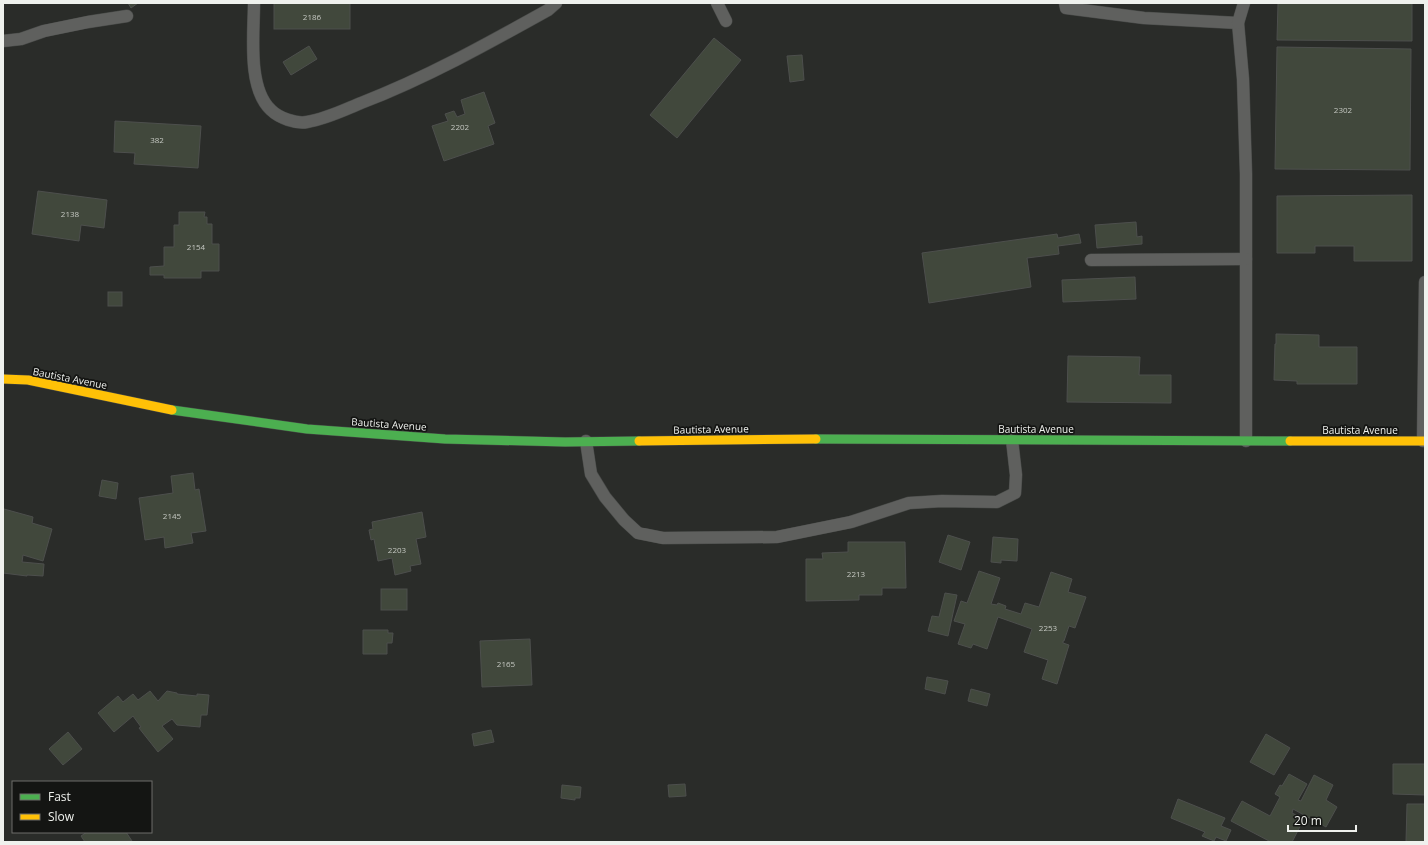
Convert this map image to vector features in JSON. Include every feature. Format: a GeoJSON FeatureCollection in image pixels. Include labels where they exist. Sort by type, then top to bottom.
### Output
{"type":"FeatureCollection","features":[{"type":"Feature","properties":{"kind":"street","name":"Bautista Avenue"},"geometry":{"type":"LineString","coordinates":[[3,379],[28,380],[174,410],[307,429],[446,439],[586,441],[855,439],[1424,441]]}},
{"type":"Feature","properties":{"kind":"lane"},"geometry":{"type":"LineString","coordinates":[[254,3],[254,72],[260,96],[271,111],[288,120],[306,123],[332,115],[395,90],[472,52],[548,10],[556,3]]}},
{"type":"Feature","properties":{"kind":"lane"},"geometry":{"type":"LineString","coordinates":[[717,3],[726,21]]}},
{"type":"Feature","properties":{"kind":"lane"},"geometry":{"type":"LineString","coordinates":[[1064,3],[1066,8],[1144,18],[1238,23]]}},
{"type":"Feature","properties":{"kind":"lane"},"geometry":{"type":"LineString","coordinates":[[1244,3],[1238,23],[1244,87],[1246,174],[1246,441]]}},
{"type":"Feature","properties":{"kind":"lane"},"geometry":{"type":"LineString","coordinates":[[3,41],[21,39],[44,31],[88,22],[127,16]]}},
{"type":"Feature","properties":{"kind":"lane"},"geometry":{"type":"LineString","coordinates":[[1091,260],[1246,259]]}},
{"type":"Feature","properties":{"kind":"lane"},"geometry":{"type":"LineString","coordinates":[[1424,441],[1425,282]]}},
{"type":"Feature","properties":{"kind":"lane"},"geometry":{"type":"LineString","coordinates":[[586,441],[591,474],[605,498],[624,520],[638,532],[663,538],[777,537],[851,522],[909,503],[942,501],[997,502],[1015,492],[1016,474],[1012,440]]}},
{"type":"Feature","properties":{"kind":"building"},"geometry":{"type":"Polygon","coordinates":[[[128,3],[138,3],[131,8],[128,3]]]}},
{"type":"Feature","properties":{"kind":"building"},"geometry":{"type":"Polygon","coordinates":[[[274,3],[350,3],[350,29],[274,29],[274,3]]]}},
{"type":"Feature","properties":{"kind":"building"},"geometry":{"type":"Polygon","coordinates":[[[1278,3],[1412,3],[1412,41],[1277,40],[1278,3]]]}},
{"type":"Feature","properties":{"kind":"building"},"geometry":{"type":"Polygon","coordinates":[[[714,38],[741,60],[677,138],[650,115],[714,38]]]}},
{"type":"Feature","properties":{"kind":"building"},"geometry":{"type":"Polygon","coordinates":[[[309,46],[317,59],[291,75],[283,62],[309,46]]]}},
{"type":"Feature","properties":{"kind":"building"},"geometry":{"type":"Polygon","coordinates":[[[1277,47],[1411,49],[1410,170],[1275,169],[1277,47]]]}},
{"type":"Feature","properties":{"kind":"building"},"geometry":{"type":"Polygon","coordinates":[[[802,55],[804,80],[790,82],[787,56],[802,55]]]}},
{"type":"Feature","properties":{"kind":"building"},"geometry":{"type":"Polygon","coordinates":[[[484,92],[495,123],[488,126],[494,144],[444,161],[432,126],[448,121],[445,114],[454,111],[457,117],[465,114],[461,100],[484,92]]]}},
{"type":"Feature","properties":{"kind":"building"},"geometry":{"type":"Polygon","coordinates":[[[115,121],[201,126],[198,168],[134,164],[135,153],[114,152],[115,121]]]}},
{"type":"Feature","properties":{"kind":"building"},"geometry":{"type":"Polygon","coordinates":[[[38,191],[107,200],[104,228],[81,225],[79,241],[32,234],[38,191]]]}},
{"type":"Feature","properties":{"kind":"building"},"geometry":{"type":"Polygon","coordinates":[[[1412,195],[1412,261],[1354,261],[1354,246],[1315,246],[1315,253],[1277,253],[1277,196],[1412,195]]]}},
{"type":"Feature","properties":{"kind":"building"},"geometry":{"type":"Polygon","coordinates":[[[179,212],[205,212],[204,217],[207,217],[207,224],[212,224],[212,244],[219,244],[219,271],[201,271],[201,278],[164,278],[164,275],[150,275],[150,267],[164,266],[164,247],[174,247],[174,225],[179,225],[179,212]]]}},
{"type":"Feature","properties":{"kind":"building"},"geometry":{"type":"Polygon","coordinates":[[[1136,222],[1137,237],[1142,236],[1142,244],[1097,248],[1095,225],[1136,222]]]}},
{"type":"Feature","properties":{"kind":"building"},"geometry":{"type":"Polygon","coordinates":[[[1057,234],[1058,238],[1079,234],[1081,243],[1058,246],[1059,254],[1027,258],[1031,287],[929,303],[922,253],[1057,234]]]}},
{"type":"Feature","properties":{"kind":"building"},"geometry":{"type":"Polygon","coordinates":[[[1135,277],[1136,299],[1063,302],[1062,280],[1135,277]]]}},
{"type":"Feature","properties":{"kind":"building"},"geometry":{"type":"Polygon","coordinates":[[[108,292],[122,292],[122,306],[108,306],[108,292]]]}},
{"type":"Feature","properties":{"kind":"building"},"geometry":{"type":"Polygon","coordinates":[[[1276,334],[1319,335],[1319,347],[1357,347],[1357,384],[1297,384],[1297,381],[1274,380],[1276,334]]]}},
{"type":"Feature","properties":{"kind":"building"},"geometry":{"type":"Polygon","coordinates":[[[1068,356],[1140,357],[1139,375],[1171,375],[1171,403],[1067,402],[1068,356]]]}},
{"type":"Feature","properties":{"kind":"building"},"geometry":{"type":"Polygon","coordinates":[[[193,473],[195,490],[199,489],[206,531],[191,533],[193,543],[165,548],[164,537],[145,540],[139,498],[173,493],[171,476],[193,473]]]}},
{"type":"Feature","properties":{"kind":"building"},"geometry":{"type":"Polygon","coordinates":[[[102,480],[118,483],[116,499],[99,496],[102,480]]]}},
{"type":"Feature","properties":{"kind":"building"},"geometry":{"type":"Polygon","coordinates":[[[4,509],[33,517],[32,523],[52,529],[43,561],[23,555],[22,562],[44,564],[43,576],[3,573],[4,509]]]}},
{"type":"Feature","properties":{"kind":"building"},"geometry":{"type":"Polygon","coordinates":[[[422,512],[426,537],[416,539],[421,564],[410,566],[411,571],[395,575],[392,558],[378,561],[374,539],[371,540],[369,530],[373,529],[372,522],[422,512]]]}},
{"type":"Feature","properties":{"kind":"building"},"geometry":{"type":"Polygon","coordinates":[[[948,535],[970,542],[961,570],[939,562],[948,535]]]}},
{"type":"Feature","properties":{"kind":"building"},"geometry":{"type":"Polygon","coordinates":[[[993,537],[1018,539],[1017,561],[1001,560],[1001,563],[991,562],[993,537]]]}},
{"type":"Feature","properties":{"kind":"building"},"geometry":{"type":"Polygon","coordinates":[[[848,542],[905,542],[906,588],[882,588],[882,595],[859,595],[859,600],[806,601],[806,559],[823,559],[822,553],[848,552],[848,542]]]}},
{"type":"Feature","properties":{"kind":"building"},"geometry":{"type":"Polygon","coordinates":[[[979,571],[1000,578],[991,604],[997,605],[998,603],[1006,606],[1005,609],[1021,614],[1025,603],[1039,607],[1051,572],[1072,579],[1068,592],[1086,597],[1075,628],[1069,626],[1063,641],[1063,643],[1069,645],[1057,684],[1042,679],[1048,660],[1024,652],[1032,629],[998,617],[987,649],[973,644],[971,648],[958,644],[965,624],[954,621],[961,601],[967,603],[979,571]]]}},
{"type":"Feature","properties":{"kind":"building"},"geometry":{"type":"Polygon","coordinates":[[[381,589],[407,589],[407,610],[381,610],[381,589]]]}},
{"type":"Feature","properties":{"kind":"building"},"geometry":{"type":"Polygon","coordinates":[[[945,593],[957,595],[948,636],[928,631],[932,616],[939,617],[945,593]]]}},
{"type":"Feature","properties":{"kind":"building"},"geometry":{"type":"Polygon","coordinates":[[[363,630],[388,630],[388,633],[393,633],[392,643],[387,643],[387,654],[363,654],[363,630]]]}},
{"type":"Feature","properties":{"kind":"building"},"geometry":{"type":"Polygon","coordinates":[[[530,639],[532,685],[482,687],[480,641],[530,639]]]}},
{"type":"Feature","properties":{"kind":"building"},"geometry":{"type":"Polygon","coordinates":[[[927,677],[948,681],[945,694],[925,689],[927,677]]]}},
{"type":"Feature","properties":{"kind":"building"},"geometry":{"type":"Polygon","coordinates":[[[971,689],[990,694],[987,706],[968,701],[971,689]]]}},
{"type":"Feature","properties":{"kind":"building"},"geometry":{"type":"Polygon","coordinates":[[[150,691],[158,701],[167,691],[177,694],[197,696],[197,694],[209,695],[207,715],[201,715],[200,727],[177,725],[172,719],[162,726],[173,739],[158,752],[139,728],[141,727],[133,716],[114,732],[98,713],[118,696],[123,702],[133,694],[138,700],[150,691]]]}},
{"type":"Feature","properties":{"kind":"building"},"geometry":{"type":"Polygon","coordinates":[[[491,730],[494,742],[474,746],[472,734],[491,730]]]}},
{"type":"Feature","properties":{"kind":"building"},"geometry":{"type":"Polygon","coordinates":[[[68,732],[82,749],[63,765],[49,749],[68,732]]]}},
{"type":"Feature","properties":{"kind":"building"},"geometry":{"type":"Polygon","coordinates":[[[1266,734],[1290,748],[1274,775],[1250,762],[1266,734]]]}},
{"type":"Feature","properties":{"kind":"building"},"geometry":{"type":"Polygon","coordinates":[[[1393,764],[1425,764],[1425,795],[1393,794],[1393,764]]]}},
{"type":"Feature","properties":{"kind":"building"},"geometry":{"type":"Polygon","coordinates":[[[1289,774],[1307,784],[1298,800],[1301,801],[1314,775],[1333,785],[1326,800],[1337,807],[1326,827],[1293,809],[1292,813],[1304,819],[1292,842],[1271,842],[1231,821],[1242,801],[1270,816],[1280,797],[1275,794],[1289,774]]]}},
{"type":"Feature","properties":{"kind":"building"},"geometry":{"type":"Polygon","coordinates":[[[685,784],[686,796],[669,797],[668,785],[685,784]]]}},
{"type":"Feature","properties":{"kind":"building"},"geometry":{"type":"Polygon","coordinates":[[[562,785],[581,787],[580,798],[575,798],[575,800],[561,798],[562,785]]]}},
{"type":"Feature","properties":{"kind":"building"},"geometry":{"type":"Polygon","coordinates":[[[1178,799],[1225,818],[1221,826],[1231,830],[1226,841],[1216,837],[1214,841],[1202,836],[1205,832],[1171,818],[1178,799]]]}},
{"type":"Feature","properties":{"kind":"building"},"geometry":{"type":"Polygon","coordinates":[[[1407,804],[1425,804],[1425,842],[1406,842],[1407,804]]]}},
{"type":"Feature","properties":{"kind":"building"},"geometry":{"type":"Polygon","coordinates":[[[86,833],[127,833],[132,841],[85,842],[81,836],[86,833]]]}},
{"type":"Feature","properties":{"kind":"traffic: fast"},"geometry":{"type":"LineString","coordinates":[[172,410],[307,429],[445,439],[565,442],[639,441]]}},
{"type":"Feature","properties":{"kind":"traffic: fast"},"geometry":{"type":"LineString","coordinates":[[816,439],[1290,441]]}},
{"type":"Feature","properties":{"kind":"traffic: slow"},"geometry":{"type":"LineString","coordinates":[[3,379],[28,380],[172,410]]}},
{"type":"Feature","properties":{"kind":"traffic: slow"},"geometry":{"type":"LineString","coordinates":[[639,441],[816,439]]}},
{"type":"Feature","properties":{"kind":"traffic: slow"},"geometry":{"type":"LineString","coordinates":[[1290,441],[1425,441]]}}]}
